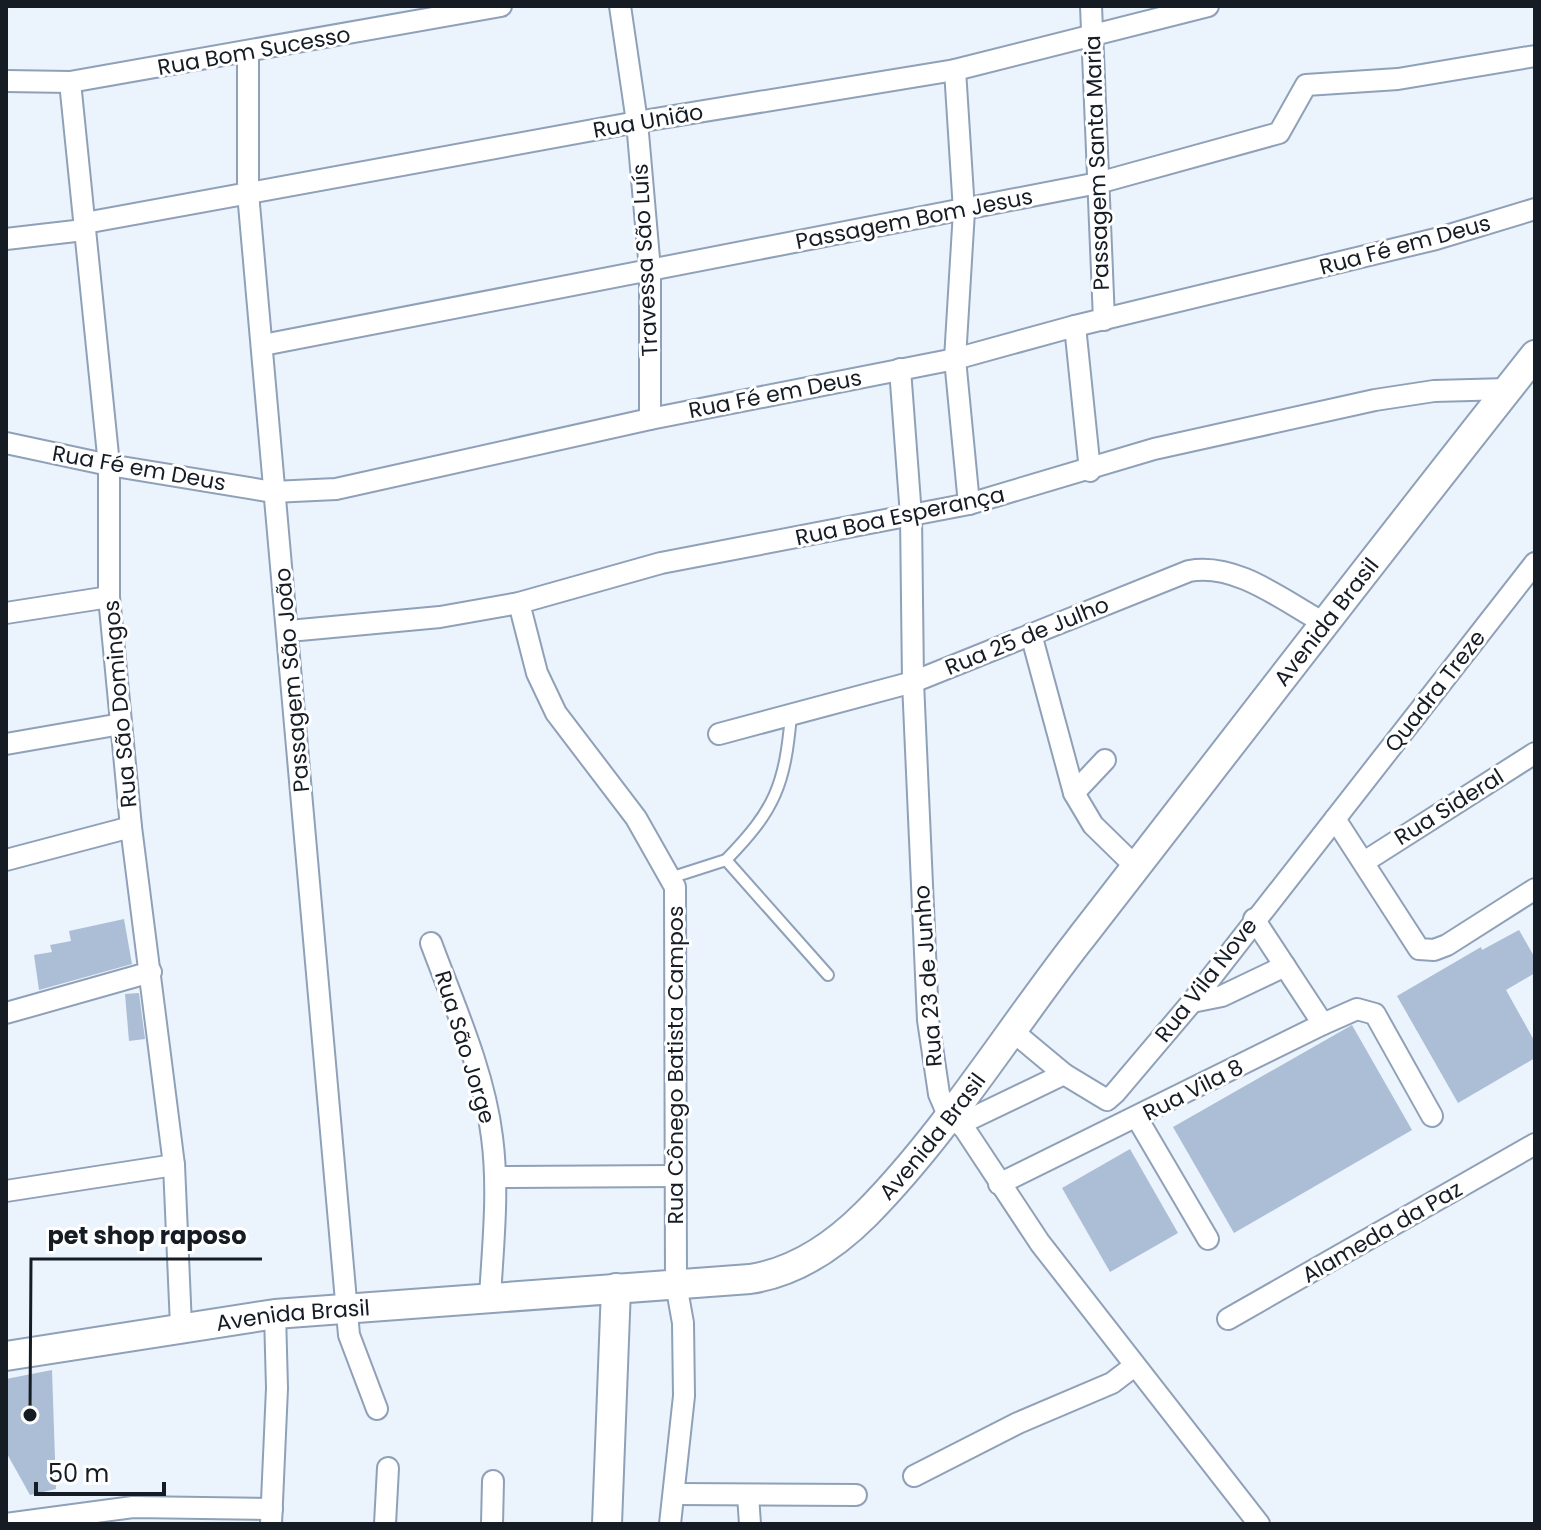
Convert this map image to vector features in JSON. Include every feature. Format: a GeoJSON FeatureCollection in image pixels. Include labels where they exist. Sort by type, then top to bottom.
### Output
{"type":"FeatureCollection","features":[{"type":"Feature","properties":{"kind":"main road","name":"Avenida Brasil"},"geometry":{"type":"LineString","coordinates":[[6,1356],[181,1326],[275,1314],[750,1279],[779,1274],[798,1266],[864,1217],[954,1120],[1010,1029],[1535,355]]}},
{"type":"Feature","properties":{"kind":"main road"},"geometry":{"type":"LineString","coordinates":[[607,1524],[616,1288]]}},
{"type":"Feature","properties":{"kind":"street","name":"Rua Bom Sucesso"},"geometry":{"type":"LineString","coordinates":[[6,81],[70,82],[501,6]]}},
{"type":"Feature","properties":{"kind":"street","name":"Travessa São Luís"},"geometry":{"type":"LineString","coordinates":[[620,6],[637,122],[650,270],[650,419]]}},
{"type":"Feature","properties":{"kind":"street","name":"Passagem Santa Maria"},"geometry":{"type":"LineString","coordinates":[[1091,6],[1104,320]]}},
{"type":"Feature","properties":{"kind":"street","name":"Rua União"},"geometry":{"type":"LineString","coordinates":[[6,239],[85,227],[248,193],[637,122],[955,70],[1092,38],[1208,6]]}},
{"type":"Feature","properties":{"kind":"street","name":"Passagem São João"},"geometry":{"type":"LineString","coordinates":[[248,53],[248,193],[273,492],[289,631],[346,1307],[349,1335],[377,1409]]}},
{"type":"Feature","properties":{"kind":"street","name":"Passagem Bom Jesus"},"geometry":{"type":"LineString","coordinates":[[263,345],[1098,183],[1279,133],[1306,85],[1398,79],[1535,56]]}},
{"type":"Feature","properties":{"kind":"street"},"geometry":{"type":"LineString","coordinates":[[955,70],[964,211],[955,359],[969,504]]}},
{"type":"Feature","properties":{"kind":"street","name":"Rua São Domingos"},"geometry":{"type":"LineString","coordinates":[[70,82],[109,465],[109,597],[121,724],[174,1165],[181,1326]]}},
{"type":"Feature","properties":{"kind":"street","name":"Rua Fé em Deus"},"geometry":{"type":"LineString","coordinates":[[6,443],[109,465],[273,492],[336,489],[650,419],[955,359],[1075,326],[1436,239],[1535,209]]}},
{"type":"Feature","properties":{"kind":"street"},"geometry":{"type":"LineString","coordinates":[[1075,326],[1090,471]]}},
{"type":"Feature","properties":{"kind":"street","name":"Rua 23 de Junho"},"geometry":{"type":"LineString","coordinates":[[900,369],[911,516],[913,682],[928,1020],[939,1094],[999,1184],[1133,1367],[1201,1447],[1259,1524]]}},
{"type":"Feature","properties":{"kind":"street","name":"Rua Boa Esperança"},"geometry":{"type":"LineString","coordinates":[[289,631],[440,617],[519,603],[661,563],[969,504],[1090,471],[1154,449],[1375,400],[1434,391],[1508,389]]}},
{"type":"Feature","properties":{"kind":"street","name":"Quadra Treze"},"geometry":{"type":"LineString","coordinates":[[1335,819],[1535,563]]}},
{"type":"Feature","properties":{"kind":"street","name":"Rua 25 de Julho"},"geometry":{"type":"LineString","coordinates":[[719,734],[742,719],[791,715],[913,682],[1202,569],[1244,579],[1326,624]]}},
{"type":"Feature","properties":{"kind":"street"},"geometry":{"type":"LineString","coordinates":[[6,613],[109,597]]}},
{"type":"Feature","properties":{"kind":"street","name":"Rua Cônego Batista Campos"},"geometry":{"type":"LineString","coordinates":[[519,603],[537,673],[556,713],[636,818],[675,887],[676,1284],[680,1296],[684,1349],[684,1418],[670,1524]]}},
{"type":"Feature","properties":{"kind":"street"},"geometry":{"type":"LineString","coordinates":[[1031,634],[1074,793],[1093,825],[1136,867]]}},
{"type":"Feature","properties":{"kind":"street"},"geometry":{"type":"LineString","coordinates":[[6,744],[121,724]]}},
{"type":"Feature","properties":{"kind":"street","name":"Rua Sideral"},"geometry":{"type":"LineString","coordinates":[[1364,862],[1535,753]]}},
{"type":"Feature","properties":{"kind":"street"},"geometry":{"type":"LineString","coordinates":[[1074,793],[1105,760]]}},
{"type":"Feature","properties":{"kind":"street"},"geometry":{"type":"LineString","coordinates":[[1335,819],[1419,949],[1441,948],[1535,889]]}},
{"type":"Feature","properties":{"kind":"street","name":"Rua Vila Nove"},"geometry":{"type":"LineString","coordinates":[[1107,1100],[1192,1002],[1335,819]]}},
{"type":"Feature","properties":{"kind":"street"},"geometry":{"type":"LineString","coordinates":[[6,860],[131,827]]}},
{"type":"Feature","properties":{"kind":"street"},"geometry":{"type":"LineString","coordinates":[[1254,919],[1323,1024]]}},
{"type":"Feature","properties":{"kind":"street","name":"Rua São Jorge"},"geometry":{"type":"LineString","coordinates":[[431,943],[484,1101],[496,1177],[490,1297]]}},
{"type":"Feature","properties":{"kind":"street"},"geometry":{"type":"LineString","coordinates":[[1192,1002],[1222,996],[1285,966]]}},
{"type":"Feature","properties":{"kind":"street"},"geometry":{"type":"LineString","coordinates":[[6,1013],[151,972]]}},
{"type":"Feature","properties":{"kind":"street","name":"Rua Vila 8"},"geometry":{"type":"LineString","coordinates":[[999,1184],[1357,1009],[1375,1014],[1432,1116]]}},
{"type":"Feature","properties":{"kind":"street"},"geometry":{"type":"LineString","coordinates":[[1010,1029],[1064,1074],[1107,1100],[1129,1122],[1208,1239]]}},
{"type":"Feature","properties":{"kind":"street"},"geometry":{"type":"LineString","coordinates":[[954,1120],[1064,1074]]}},
{"type":"Feature","properties":{"kind":"street","name":"Alameda da Paz"},"geometry":{"type":"LineString","coordinates":[[1228,1319],[1535,1144]]}},
{"type":"Feature","properties":{"kind":"street"},"geometry":{"type":"LineString","coordinates":[[6,1191],[174,1165]]}},
{"type":"Feature","properties":{"kind":"street"},"geometry":{"type":"LineString","coordinates":[[496,1177],[675,1176]]}},
{"type":"Feature","properties":{"kind":"street"},"geometry":{"type":"LineString","coordinates":[[6,1524],[133,1507],[272,1517],[277,1388],[275,1314]]}},
{"type":"Feature","properties":{"kind":"street"},"geometry":{"type":"LineString","coordinates":[[914,1476],[1018,1423],[1112,1383],[1133,1367]]}},
{"type":"Feature","properties":{"kind":"street"},"geometry":{"type":"LineString","coordinates":[[385,1524],[388,1468]]}},
{"type":"Feature","properties":{"kind":"street"},"geometry":{"type":"LineString","coordinates":[[492,1524],[493,1481]]}},
{"type":"Feature","properties":{"kind":"street"},"geometry":{"type":"LineString","coordinates":[[676,1494],[856,1495]]}},
{"type":"Feature","properties":{"kind":"street"},"geometry":{"type":"LineString","coordinates":[[748,1495],[750,1524]]}},
{"type":"Feature","properties":{"kind":"lane"},"geometry":{"type":"LineString","coordinates":[[670,878],[726,860],[771,809],[788,754],[791,715]]}},
{"type":"Feature","properties":{"kind":"lane"},"geometry":{"type":"LineString","coordinates":[[726,860],[828,975]]}},
{"type":"Feature","properties":{"kind":"building"},"geometry":{"type":"Polygon","coordinates":[[[124,919],[132,964],[39,990],[34,955],[52,952],[50,945],[71,941],[69,931],[124,919]]]}},
{"type":"Feature","properties":{"kind":"building"},"geometry":{"type":"Polygon","coordinates":[[[1519,930],[1535,958],[1535,973],[1506,990],[1535,1042],[1535,1058],[1458,1103],[1397,996],[1481,947],[1482,950],[1519,930]]]}},
{"type":"Feature","properties":{"kind":"building"},"geometry":{"type":"Polygon","coordinates":[[[139,993],[145,1039],[129,1041],[125,994],[139,993]]]}},
{"type":"Feature","properties":{"kind":"building"},"geometry":{"type":"Polygon","coordinates":[[[1352,1025],[1412,1130],[1234,1233],[1173,1127],[1352,1025]]]}},
{"type":"Feature","properties":{"kind":"building"},"geometry":{"type":"Polygon","coordinates":[[[1130,1149],[1178,1233],[1110,1272],[1062,1188],[1130,1149]]]}},
{"type":"Feature","properties":{"kind":"building"},"geometry":{"type":"Polygon","coordinates":[[[52,1370],[56,1489],[30,1495],[6,1452],[6,1379],[52,1370]]]}},
{"type":"Feature","properties":{"kind":"place","name":"pet shop raposo"},"geometry":{"type":"Point","coordinates":[30,1415]}}]}
